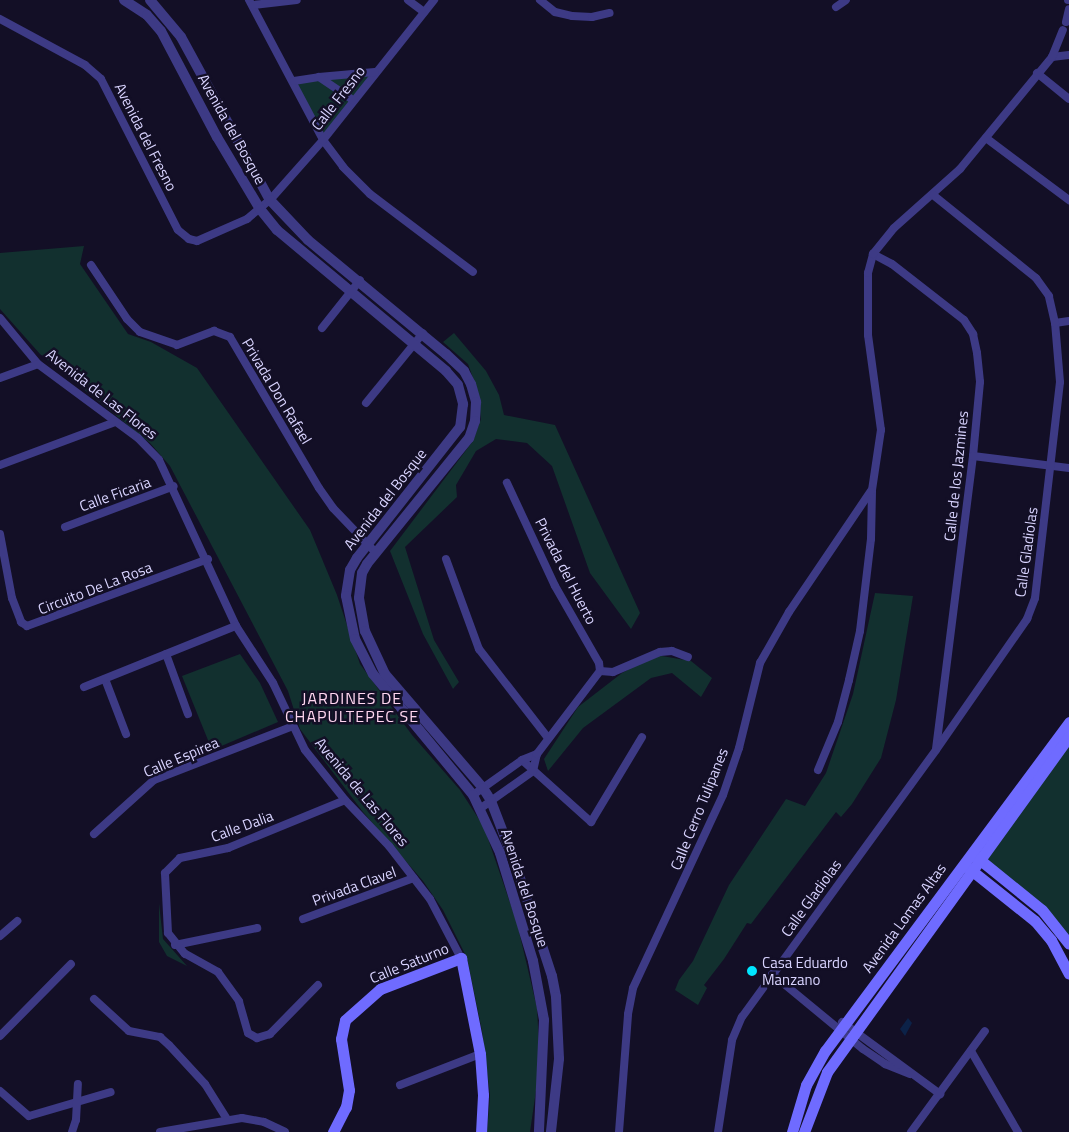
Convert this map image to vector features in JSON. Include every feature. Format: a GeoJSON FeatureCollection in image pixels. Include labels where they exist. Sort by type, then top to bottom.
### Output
{"type":"FeatureCollection","features":[{"type":"Feature","properties":{"kind":"main road"},"geometry":{"type":"LineString","coordinates":[[975,856],[1069,722]]}},
{"type":"Feature","properties":{"kind":"main road"},"geometry":{"type":"LineString","coordinates":[[975,856],[1069,737]]}},
{"type":"Feature","properties":{"kind":"main road"},"geometry":{"type":"LineString","coordinates":[[975,856],[1042,910],[1069,944]]}},
{"type":"Feature","properties":{"kind":"main road","name":"Avenida Lomas Altas"},"geometry":{"type":"LineString","coordinates":[[792,1132],[811,1073],[962,864],[975,856]]}},
{"type":"Feature","properties":{"kind":"main road","name":"Avenida Lomas Altas"},"geometry":{"type":"LineString","coordinates":[[804,1132],[821,1082],[852,1034],[972,871],[975,856]]}},
{"type":"Feature","properties":{"kind":"main road"},"geometry":{"type":"LineString","coordinates":[[962,864],[1035,921],[1066,957],[1069,974]]}},
{"type":"Feature","properties":{"kind":"main road","name":"Avenida de Las Flores"},"geometry":{"type":"LineString","coordinates":[[461,958],[480,1054],[483,1096],[481,1132]]}},
{"type":"Feature","properties":{"kind":"main road","name":"Calle Saturno"},"geometry":{"type":"LineString","coordinates":[[333,1132],[346,1107],[349,1090],[341,1039],[345,1020],[380,989],[461,958]]}},
{"type":"Feature","properties":{"kind":"street","name":"Avenida del Bosque"},"geometry":{"type":"LineString","coordinates":[[124,0],[147,15],[162,31],[260,209],[294,245],[458,385],[463,404],[460,427],[367,544],[350,570],[346,596],[355,639],[373,674],[473,795],[481,808],[500,853],[538,986],[544,1040],[539,1132]]}},
{"type":"Feature","properties":{"kind":"street","name":"Avenida del Bosque"},"geometry":{"type":"LineString","coordinates":[[150,0],[181,37],[270,200],[308,240],[360,280],[423,333],[464,371],[476,402],[475,422],[469,438],[431,488],[375,552],[362,573],[358,598],[365,631],[385,674],[483,788],[491,801],[552,976],[559,1059],[551,1132]]}},
{"type":"Feature","properties":{"kind":"street"},"geometry":{"type":"LineString","coordinates":[[298,0],[251,2],[294,81],[323,140],[370,194],[474,272]]}},
{"type":"Feature","properties":{"kind":"street"},"geometry":{"type":"LineString","coordinates":[[408,0],[424,12]]}},
{"type":"Feature","properties":{"kind":"street","name":"Calle Fresno"},"geometry":{"type":"LineString","coordinates":[[260,209],[323,140],[374,72],[434,0]]}},
{"type":"Feature","properties":{"kind":"street"},"geometry":{"type":"LineString","coordinates":[[540,0],[555,12],[572,16],[592,18],[610,13]]}},
{"type":"Feature","properties":{"kind":"street"},"geometry":{"type":"LineString","coordinates":[[836,7],[846,0]]}},
{"type":"Feature","properties":{"kind":"street"},"geometry":{"type":"LineString","coordinates":[[818,770],[838,722],[860,631],[871,539],[872,490],[881,430],[868,335],[868,273],[873,254],[894,228],[933,195],[986,138],[1037,73],[1052,57],[1065,26],[1069,9]]}},
{"type":"Feature","properties":{"kind":"street","name":"Avenida del Fresno"},"geometry":{"type":"LineString","coordinates":[[0,19],[85,65],[101,79],[184,236],[197,241],[206,239],[260,209]]}},
{"type":"Feature","properties":{"kind":"street"},"geometry":{"type":"LineString","coordinates":[[1052,57],[1069,55]]}},
{"type":"Feature","properties":{"kind":"street"},"geometry":{"type":"LineString","coordinates":[[294,81],[374,72]]}},
{"type":"Feature","properties":{"kind":"street"},"geometry":{"type":"LineString","coordinates":[[1037,73],[1069,99]]}},
{"type":"Feature","properties":{"kind":"street"},"geometry":{"type":"LineString","coordinates":[[319,77],[353,100]]}},
{"type":"Feature","properties":{"kind":"street"},"geometry":{"type":"LineString","coordinates":[[986,138],[1069,200]]}},
{"type":"Feature","properties":{"kind":"street","name":"Calle Gladiolas"},"geometry":{"type":"LineString","coordinates":[[718,1132],[732,1040],[742,1017],[936,750],[1031,610],[1052,466],[1060,382],[1055,322],[1049,296],[1043,286],[933,195]]}},
{"type":"Feature","properties":{"kind":"street","name":"Calle de los Jazmines"},"geometry":{"type":"LineString","coordinates":[[873,254],[892,264],[964,320],[973,334],[980,382],[973,456],[936,750]]}},
{"type":"Feature","properties":{"kind":"street","name":"Privada Don Rafael"},"geometry":{"type":"LineString","coordinates":[[90,265],[127,319],[140,332],[177,345],[214,331],[230,337],[319,488],[333,508],[375,552]]}},
{"type":"Feature","properties":{"kind":"street"},"geometry":{"type":"LineString","coordinates":[[322,328],[360,280]]}},
{"type":"Feature","properties":{"kind":"street","name":"Avenida de Las Flores"},"geometry":{"type":"LineString","coordinates":[[0,318],[38,364],[138,438],[160,460],[208,559],[236,626],[273,683],[305,750],[345,800],[389,846],[430,899],[461,958]]}},
{"type":"Feature","properties":{"kind":"street"},"geometry":{"type":"LineString","coordinates":[[1055,322],[1069,321]]}},
{"type":"Feature","properties":{"kind":"street"},"geometry":{"type":"LineString","coordinates":[[366,403],[412,344],[423,333]]}},
{"type":"Feature","properties":{"kind":"street"},"geometry":{"type":"LineString","coordinates":[[0,378],[38,364]]}},
{"type":"Feature","properties":{"kind":"street"},"geometry":{"type":"LineString","coordinates":[[0,465],[115,422]]}},
{"type":"Feature","properties":{"kind":"street"},"geometry":{"type":"LineString","coordinates":[[973,456],[1069,468]]}},
{"type":"Feature","properties":{"kind":"street","name":"Privada del Huerto"},"geometry":{"type":"LineString","coordinates":[[508,483],[555,586],[599,663],[600,671]]}},
{"type":"Feature","properties":{"kind":"street","name":"Calle Ficaria"},"geometry":{"type":"LineString","coordinates":[[65,526],[174,486]]}},
{"type":"Feature","properties":{"kind":"street","name":"Calle Cerro Tulipanes"},"geometry":{"type":"LineString","coordinates":[[619,1132],[628,1014],[633,988],[723,795],[739,748],[760,663],[789,612],[872,490]]}},
{"type":"Feature","properties":{"kind":"street","name":"Circuito De La Rosa"},"geometry":{"type":"LineString","coordinates":[[0,534],[12,598],[22,622],[28,626],[208,559]]}},
{"type":"Feature","properties":{"kind":"street"},"geometry":{"type":"LineString","coordinates":[[446,559],[479,649],[548,738]]}},
{"type":"Feature","properties":{"kind":"street"},"geometry":{"type":"LineString","coordinates":[[84,687],[236,626]]}},
{"type":"Feature","properties":{"kind":"street"},"geometry":{"type":"LineString","coordinates":[[481,808],[533,771],[537,754],[600,671],[613,672],[660,652],[672,651],[688,657]]}},
{"type":"Feature","properties":{"kind":"street"},"geometry":{"type":"LineString","coordinates":[[166,654],[188,714]]}},
{"type":"Feature","properties":{"kind":"street"},"geometry":{"type":"LineString","coordinates":[[105,679],[126,734]]}},
{"type":"Feature","properties":{"kind":"street","name":"Calle Espirea"},"geometry":{"type":"LineString","coordinates":[[94,834],[154,780],[293,726]]}},
{"type":"Feature","properties":{"kind":"street"},"geometry":{"type":"LineString","coordinates":[[522,760],[591,822],[642,737]]}},
{"type":"Feature","properties":{"kind":"street"},"geometry":{"type":"LineString","coordinates":[[473,795],[522,760],[537,754]]}},
{"type":"Feature","properties":{"kind":"street","name":"Calle Dalia"},"geometry":{"type":"LineString","coordinates":[[175,945],[168,933],[164,899],[165,873],[171,864],[180,858],[228,848],[345,800]]}},
{"type":"Feature","properties":{"kind":"street","name":"Privada Clavel"},"geometry":{"type":"LineString","coordinates":[[303,919],[414,878]]}},
{"type":"Feature","properties":{"kind":"street"},"geometry":{"type":"LineString","coordinates":[[0,936],[17,921]]}},
{"type":"Feature","properties":{"kind":"street"},"geometry":{"type":"LineString","coordinates":[[175,945],[257,928]]}},
{"type":"Feature","properties":{"kind":"street"},"geometry":{"type":"LineString","coordinates":[[175,945],[218,972],[238,1001],[248,1033],[258,1038],[270,1034],[318,985]]}},
{"type":"Feature","properties":{"kind":"street"},"geometry":{"type":"LineString","coordinates":[[0,1036],[71,964]]}},
{"type":"Feature","properties":{"kind":"street"},"geometry":{"type":"LineString","coordinates":[[772,974],[852,1034],[882,1062],[910,1074]]}},
{"type":"Feature","properties":{"kind":"street"},"geometry":{"type":"LineString","coordinates":[[94,999],[125,1028],[160,1037],[169,1045],[205,1084],[226,1118]]}},
{"type":"Feature","properties":{"kind":"street"},"geometry":{"type":"LineString","coordinates":[[911,1132],[985,1031]]}},
{"type":"Feature","properties":{"kind":"street"},"geometry":{"type":"LineString","coordinates":[[852,1034],[888,1054],[910,1074],[940,1094]]}},
{"type":"Feature","properties":{"kind":"street"},"geometry":{"type":"LineString","coordinates":[[971,1051],[1018,1132]]}},
{"type":"Feature","properties":{"kind":"street"},"geometry":{"type":"LineString","coordinates":[[400,1085],[480,1054]]}},
{"type":"Feature","properties":{"kind":"street"},"geometry":{"type":"LineString","coordinates":[[882,1062],[888,1054]]}},
{"type":"Feature","properties":{"kind":"street"},"geometry":{"type":"LineString","coordinates":[[72,1132],[78,1101],[78,1084]]}},
{"type":"Feature","properties":{"kind":"street"},"geometry":{"type":"LineString","coordinates":[[0,1091],[29,1116],[111,1092]]}},
{"type":"Feature","properties":{"kind":"street"},"geometry":{"type":"LineString","coordinates":[[160,1132],[226,1118],[264,1122],[285,1132]]}},
{"type":"Feature","properties":{"kind":"green space"},"geometry":{"type":"Polygon","coordinates":[[[375,72],[323,140],[294,81],[375,72]]]}},
{"type":"Feature","properties":{"kind":"green space"},"geometry":{"type":"Polygon","coordinates":[[[84,246],[80,264],[128,334],[151,342],[197,368],[310,530],[337,595],[360,664],[412,735],[460,790],[484,827],[517,923],[537,1008],[540,1063],[530,1132],[487,1132],[490,1095],[482,1031],[467,958],[443,910],[423,881],[363,812],[300,729],[288,691],[170,466],[150,443],[40,354],[0,309],[0,253],[84,246]]]}},
{"type":"Feature","properties":{"kind":"green space"},"geometry":{"type":"Polygon","coordinates":[[[454,333],[486,371],[499,395],[504,415],[555,425],[640,613],[631,629],[590,573],[552,466],[527,443],[496,439],[476,451],[456,485],[457,497],[405,547],[434,640],[459,682],[453,689],[423,634],[390,551],[473,441],[481,419],[477,389],[468,364],[443,342],[454,333]]]}},
{"type":"Feature","properties":{"kind":"green space"},"geometry":{"type":"Polygon","coordinates":[[[875,593],[913,596],[896,700],[881,758],[852,804],[841,817],[836,812],[751,924],[747,923],[724,959],[704,985],[707,988],[698,1005],[675,990],[679,980],[693,961],[729,885],[786,799],[805,806],[826,773],[853,694],[875,593]]]}},
{"type":"Feature","properties":{"kind":"green space"},"geometry":{"type":"Polygon","coordinates":[[[240,654],[260,683],[278,722],[212,750],[182,676],[240,654]]]}},
{"type":"Feature","properties":{"kind":"green space"},"geometry":{"type":"Polygon","coordinates":[[[656,655],[691,661],[712,678],[701,697],[672,673],[651,678],[583,728],[548,771],[544,759],[578,707],[622,673],[656,655]]]}},
{"type":"Feature","properties":{"kind":"green space"},"geometry":{"type":"Polygon","coordinates":[[[1069,740],[1069,939],[983,857],[1069,740]]]}},
{"type":"Feature","properties":{"kind":"green space"},"geometry":{"type":"Polygon","coordinates":[[[159,903],[163,939],[187,966],[167,956],[159,942],[159,903]]]}},
{"type":"Feature","properties":{"kind":"water"},"geometry":{"type":"Polygon","coordinates":[[[908,1018],[912,1023],[905,1036],[900,1029],[908,1018]]]}},
{"type":"Feature","properties":{"kind":"place","name":"Casa Eduardo Manzano"},"geometry":{"type":"Point","coordinates":[752,971]}},
{"type":"Feature","properties":{"kind":"district","name":"JARDINES DE CHAPULTEPEC SE"},"geometry":{"type":"Point","coordinates":[352,707]}}]}
